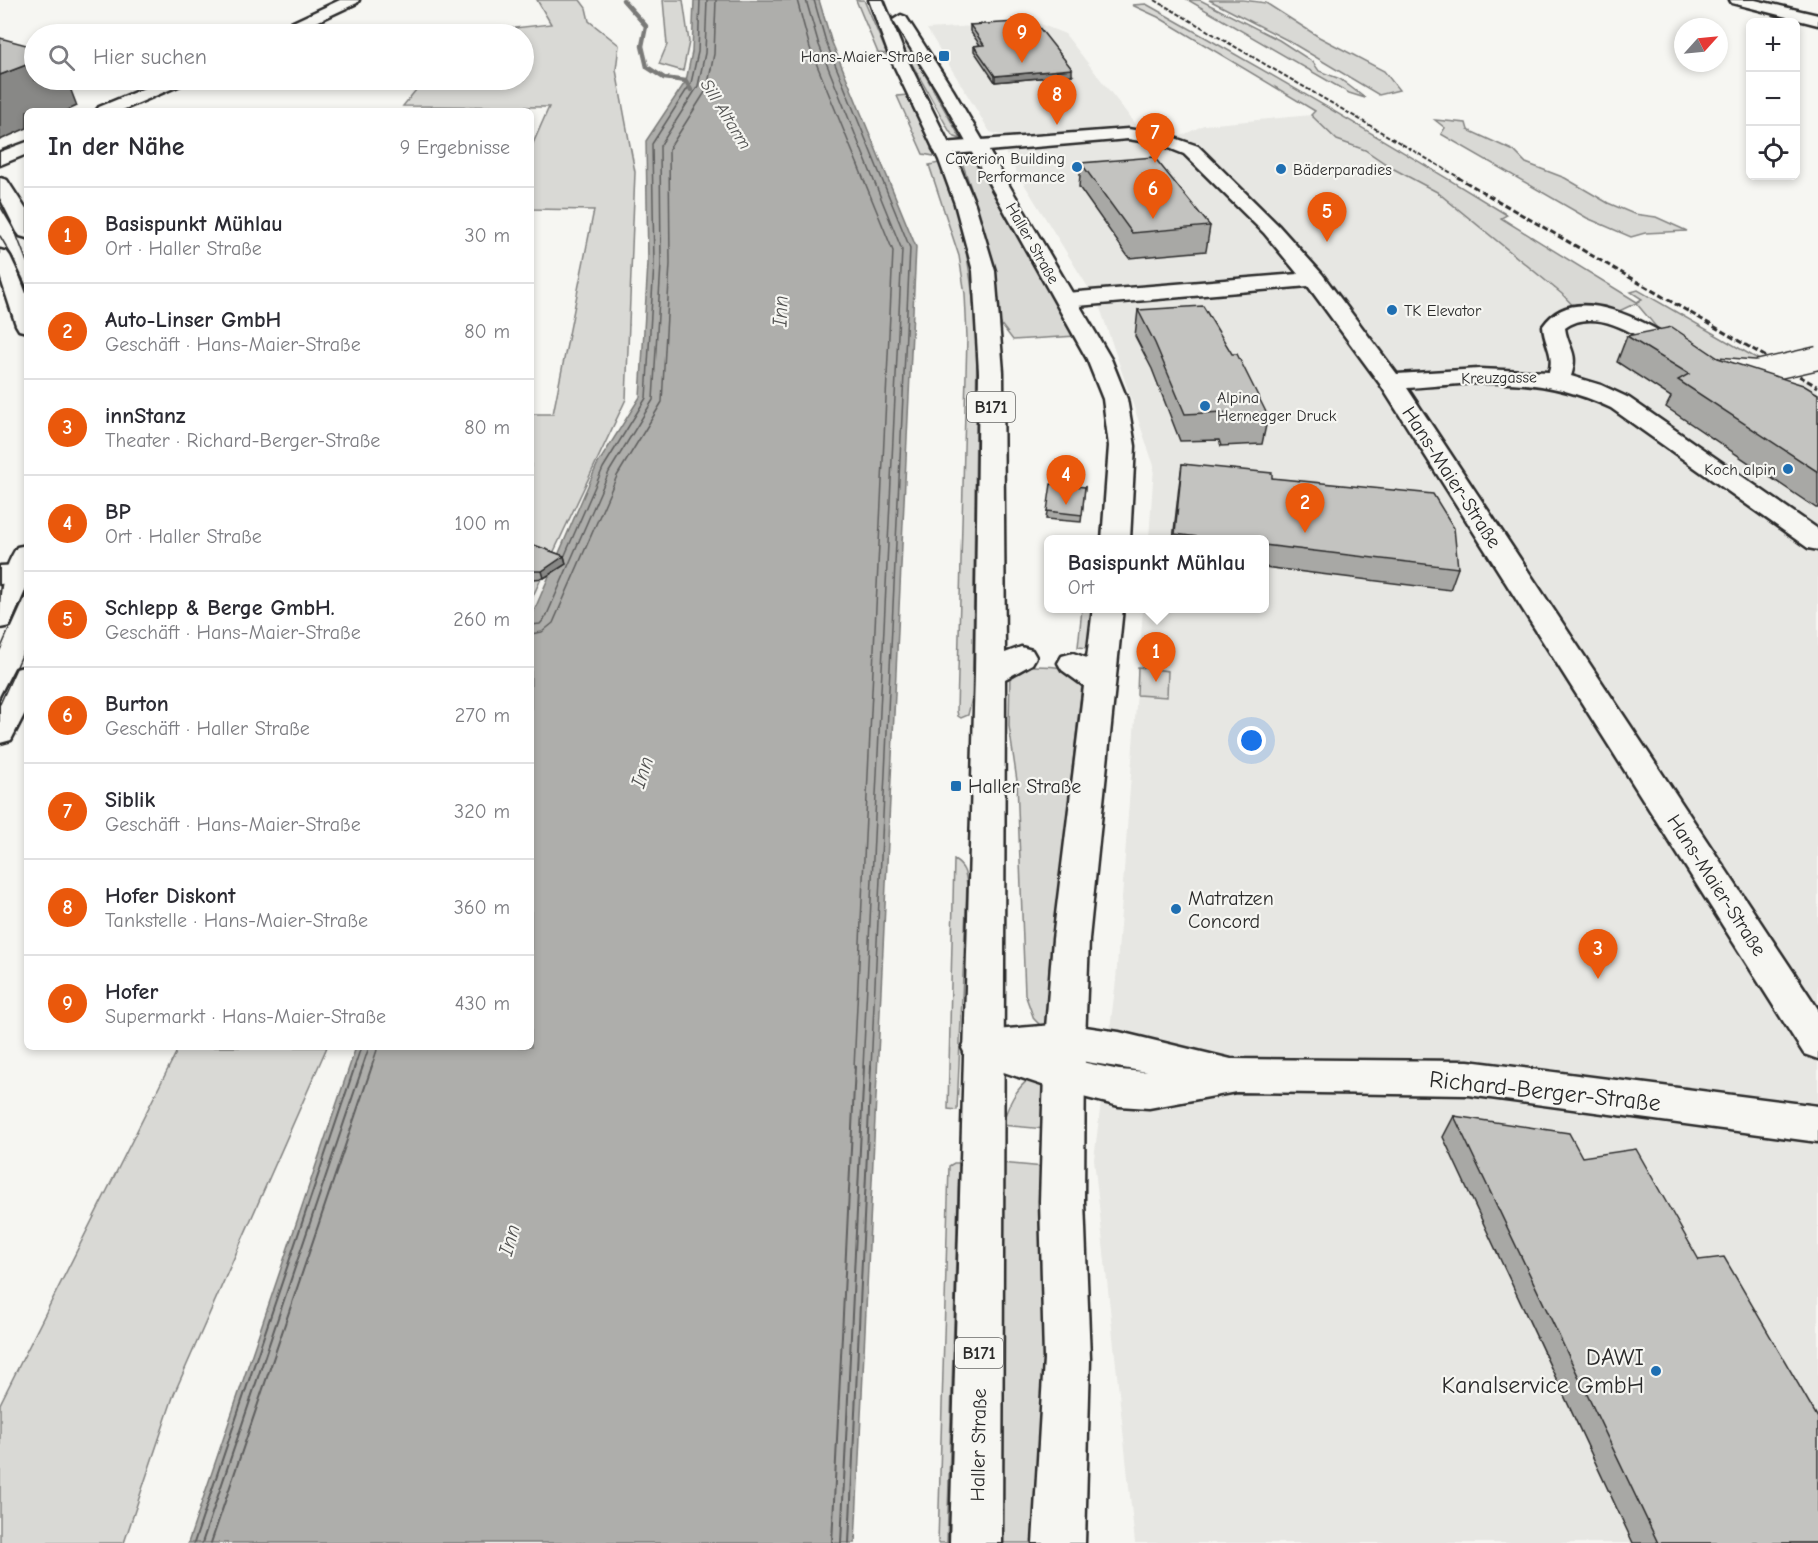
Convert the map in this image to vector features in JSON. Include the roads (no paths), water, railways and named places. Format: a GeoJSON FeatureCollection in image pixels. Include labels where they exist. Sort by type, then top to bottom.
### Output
{"type":"FeatureCollection","features":[{"type":"Feature","properties":{"kind":"main road"},"geometry":{"type":"LineString","coordinates":[[301,24],[352,0]]}},
{"type":"Feature","properties":{"kind":"main road","name":"Haller Straße"},"geometry":{"type":"LineString","coordinates":[[876,0],[897,55],[942,148],[965,204],[984,272],[991,372],[990,674],[982,1048],[976,1543]]}},
{"type":"Feature","properties":{"kind":"main road","name":"Haller Straße"},"geometry":{"type":"LineString","coordinates":[[889,0],[945,90],[1099,359],[1115,399],[1122,446],[1116,535]]}},
{"type":"Feature","properties":{"kind":"main road"},"geometry":{"type":"LineString","coordinates":[[1737,0],[1818,20]]}},
{"type":"Feature","properties":{"kind":"main road"},"geometry":{"type":"LineString","coordinates":[[112,108],[154,90]]}},
{"type":"Feature","properties":{"kind":"main road","name":"Hans-Maier-Straße"},"geometry":{"type":"LineString","coordinates":[[942,148],[1128,134],[1176,142],[1191,150],[1269,226],[1314,279],[1391,382],[1818,1042]]}},
{"type":"Feature","properties":{"kind":"main road"},"geometry":{"type":"LineString","coordinates":[[0,149],[24,141]]}},
{"type":"Feature","properties":{"kind":"main road"},"geometry":{"type":"LineString","coordinates":[[0,159],[24,148]]}},
{"type":"Feature","properties":{"kind":"main road"},"geometry":{"type":"LineString","coordinates":[[0,184],[14,204],[24,226]]}},
{"type":"Feature","properties":{"kind":"main road"},"geometry":{"type":"LineString","coordinates":[[0,256],[11,277],[24,316]]}},
{"type":"Feature","properties":{"kind":"main road","name":"Haller Straße"},"geometry":{"type":"LineString","coordinates":[[1066,300],[1314,279]]}},
{"type":"Feature","properties":{"kind":"main road","name":"Kreuzgasse"},"geometry":{"type":"LineString","coordinates":[[1391,382],[1511,375],[1558,378],[1565,361],[1564,351],[1554,334],[1554,326],[1565,317],[1581,314],[1609,316],[1634,325],[1678,352],[1710,367],[1758,373],[1818,358]]}},
{"type":"Feature","properties":{"kind":"main road"},"geometry":{"type":"LineString","coordinates":[[1558,378],[1589,387],[1620,403],[1818,542]]}},
{"type":"Feature","properties":{"kind":"main road"},"geometry":{"type":"LineString","coordinates":[[0,620],[18,569]]}},
{"type":"Feature","properties":{"kind":"main road"},"geometry":{"type":"LineString","coordinates":[[1059,1543],[1067,1359],[1062,1201],[1064,1058],[1086,673],[1107,613]]}},
{"type":"Feature","properties":{"kind":"main road"},"geometry":{"type":"LineString","coordinates":[[990,674],[1021,657]]}},
{"type":"Feature","properties":{"kind":"main road"},"geometry":{"type":"LineString","coordinates":[[0,732],[24,682]]}},
{"type":"Feature","properties":{"kind":"main road","name":"Richard-Berger-Straße"},"geometry":{"type":"LineString","coordinates":[[982,1048],[1064,1058],[1109,1087],[1149,1090],[1236,1076],[1468,1078],[1818,1124]]}},
{"type":"Feature","properties":{"kind":"main road"},"geometry":{"type":"LineString","coordinates":[[1065,1434],[1080,1543]]}},
{"type":"Feature","properties":{"kind":"water","name":"Inn"},"geometry":{"type":"Polygon","coordinates":[[[694,0],[819,0],[831,40],[916,247],[855,1543],[188,1543],[355,1050],[534,1050],[534,611],[597,465],[640,397],[648,263],[646,141],[686,81],[692,52],[694,0]]]}},
{"type":"Feature","properties":{"kind":"waterway","name":"Sill Altarm"},"geometry":{"type":"LineString","coordinates":[[623,0],[646,26],[642,46],[647,67],[664,78],[686,81],[691,90]]}},
{"type":"Feature","properties":{"kind":"tram line"},"geometry":{"type":"LineString","coordinates":[[0,206],[15,231],[24,254]]}},
{"type":"Feature","properties":{"kind":"tram line"},"geometry":{"type":"LineString","coordinates":[[0,236],[13,258],[24,286]]}},
{"type":"Feature","properties":{"kind":"tram line"},"geometry":{"type":"LineString","coordinates":[[0,650],[24,595]]}},
{"type":"Feature","properties":{"kind":"tram line"},"geometry":{"type":"LineString","coordinates":[[0,704],[24,651]]}},
{"type":"Feature","properties":{"kind":"railway"},"geometry":{"type":"LineString","coordinates":[[1155,0],[1460,178]]}},
{"type":"Feature","properties":{"kind":"railway"},"geometry":{"type":"LineString","coordinates":[[1457,177],[1818,387]]}},
{"type":"Feature","properties":{"kind":"place","name":"Hans-Maier-Straße"},"geometry":{"type":"Point","coordinates":[944,56]}},
{"type":"Feature","properties":{"kind":"place","name":"Hofer"},"geometry":{"type":"Point","coordinates":[1022,63]}},
{"type":"Feature","properties":{"kind":"place","name":"Hofer Diskont"},"geometry":{"type":"Point","coordinates":[1057,125]}},
{"type":"Feature","properties":{"kind":"place","name":"Siblik"},"geometry":{"type":"Point","coordinates":[1155,163]}},
{"type":"Feature","properties":{"kind":"place","name":"Caverion Building Performance"},"geometry":{"type":"Point","coordinates":[1077,167]}},
{"type":"Feature","properties":{"kind":"place","name":"Bäderparadies"},"geometry":{"type":"Point","coordinates":[1281,169]}},
{"type":"Feature","properties":{"kind":"place","name":"Burton"},"geometry":{"type":"Point","coordinates":[1153,219]}},
{"type":"Feature","properties":{"kind":"place","name":"Schlepp & Berge GmbH."},"geometry":{"type":"Point","coordinates":[1327,242]}},
{"type":"Feature","properties":{"kind":"place","name":"TK Elevator"},"geometry":{"type":"Point","coordinates":[1392,310]}},
{"type":"Feature","properties":{"kind":"place","name":"Alpina Hernegger Druck"},"geometry":{"type":"Point","coordinates":[1205,406]}},
{"type":"Feature","properties":{"kind":"place","name":"Koch alpin"},"geometry":{"type":"Point","coordinates":[1788,469]}},
{"type":"Feature","properties":{"kind":"place","name":"BP"},"geometry":{"type":"Point","coordinates":[1066,505]}},
{"type":"Feature","properties":{"kind":"place","name":"Auto-Linser GmbH"},"geometry":{"type":"Point","coordinates":[1305,533]}},
{"type":"Feature","properties":{"kind":"place","name":"Basispunkt Mühlau"},"geometry":{"type":"Point","coordinates":[1156,682]}},
{"type":"Feature","properties":{"kind":"place","name":"Haller Straße"},"geometry":{"type":"Point","coordinates":[956,786]}},
{"type":"Feature","properties":{"kind":"place","name":"Matratzen Concord"},"geometry":{"type":"Point","coordinates":[1176,909]}},
{"type":"Feature","properties":{"kind":"place","name":"innStanz"},"geometry":{"type":"Point","coordinates":[1598,979]}},
{"type":"Feature","properties":{"kind":"place","name":"DAWI Kanalservice GmbH"},"geometry":{"type":"Point","coordinates":[1656,1371]}}]}
